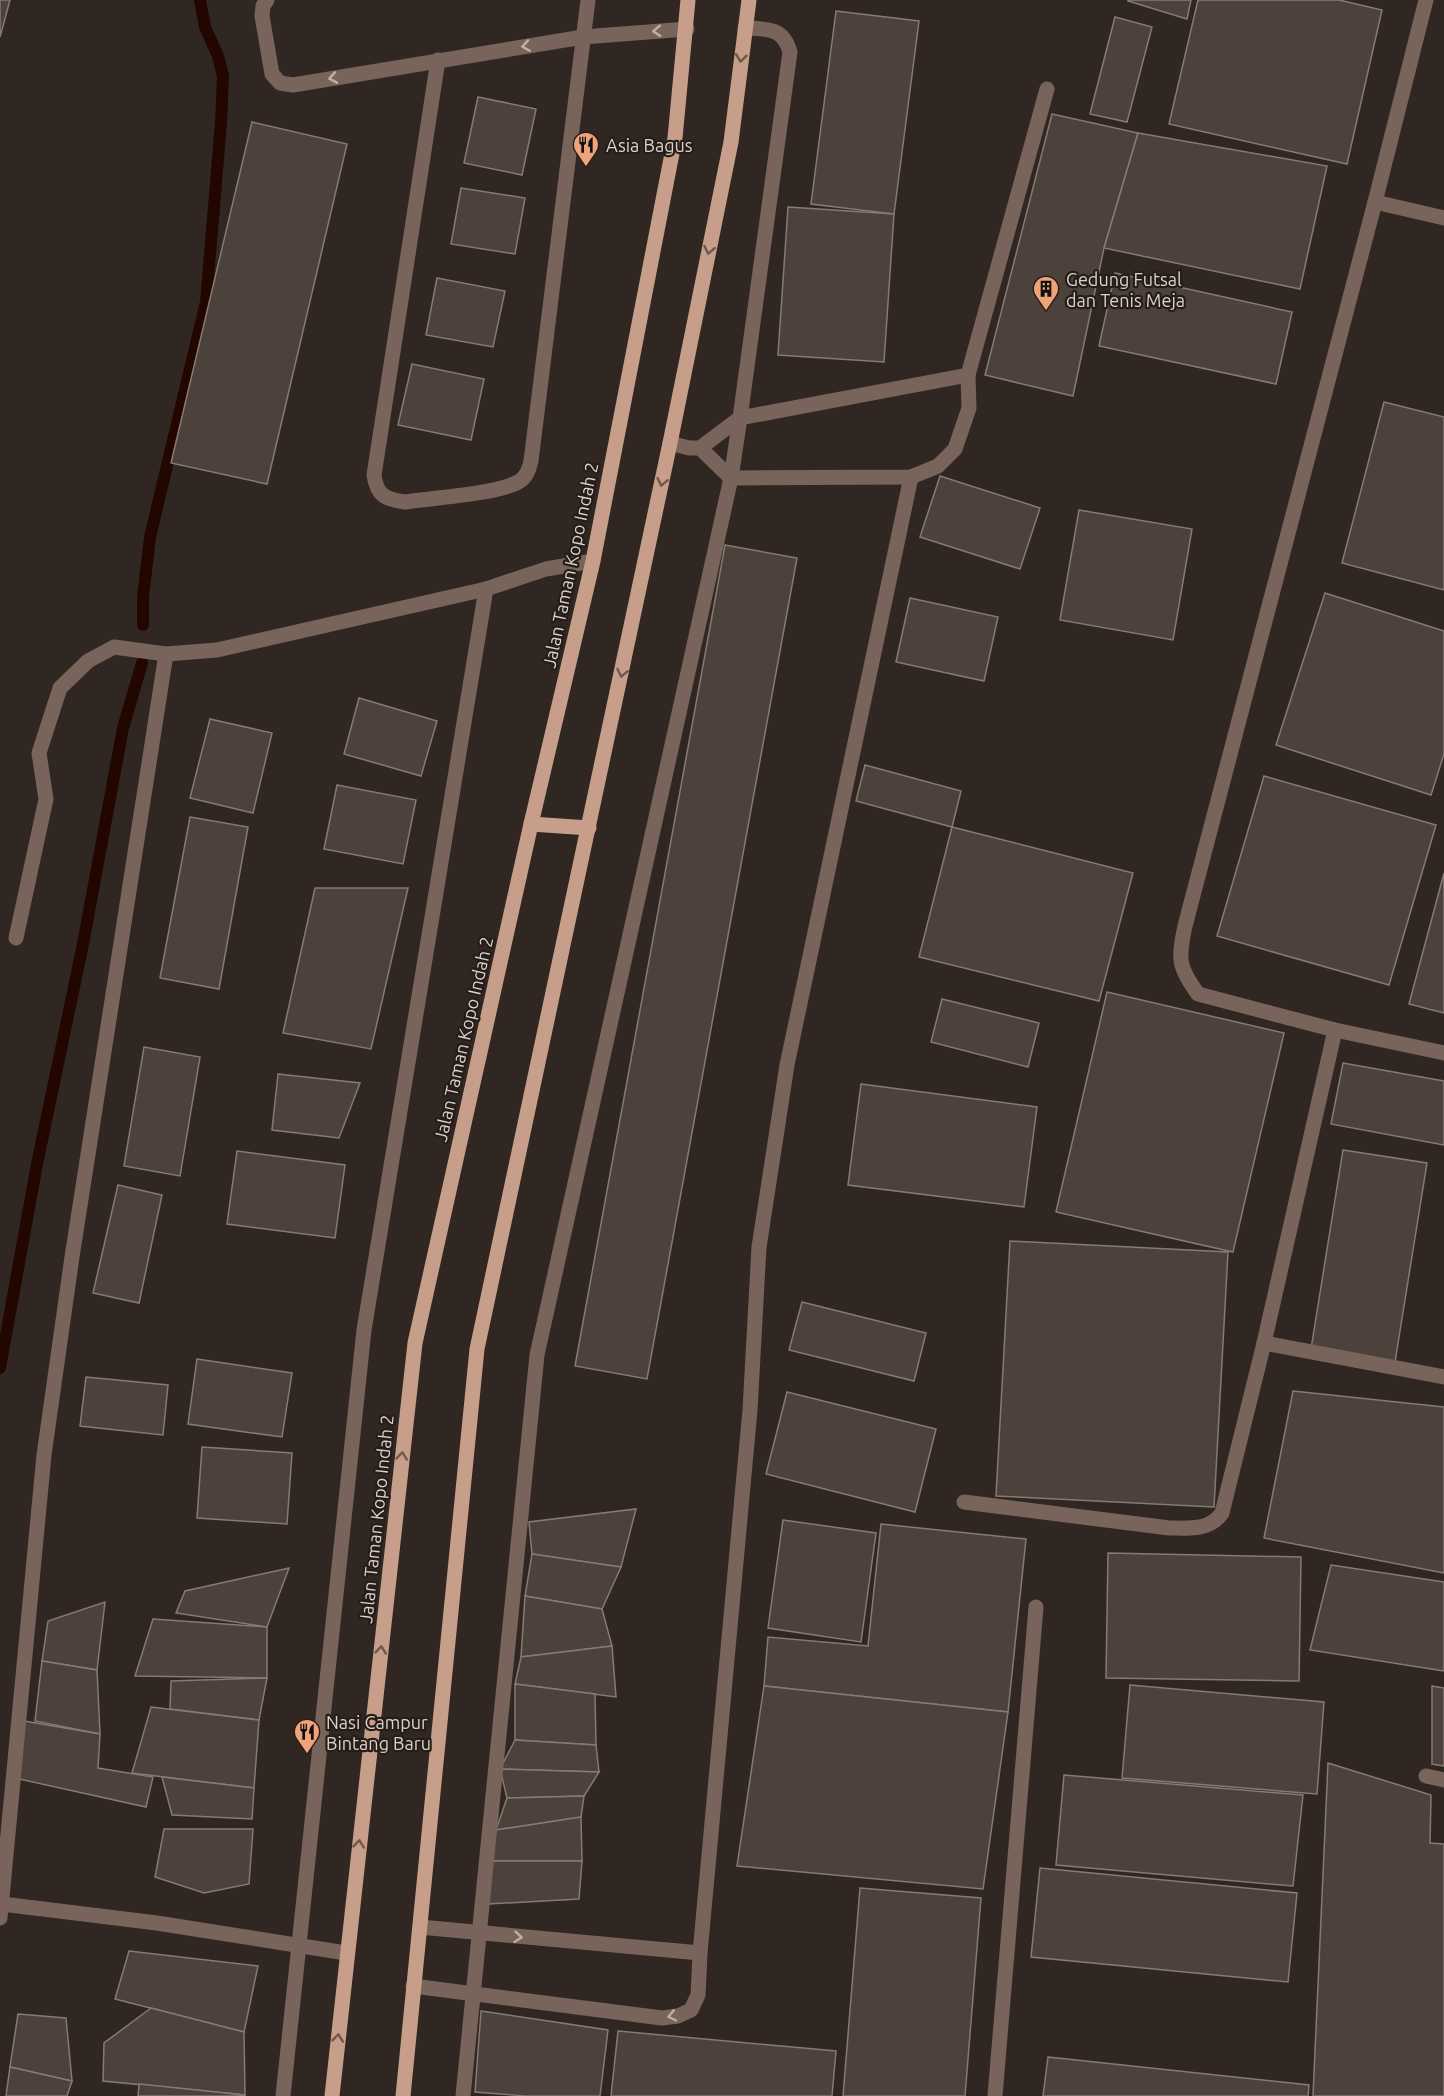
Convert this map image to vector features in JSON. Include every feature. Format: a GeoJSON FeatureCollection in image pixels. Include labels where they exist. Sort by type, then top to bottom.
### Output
{"type":"FeatureCollection","features":[{"type":"Feature","properties":{"kind":"main road","name":"Jalan Taman Kopo Indah 2"},"geometry":{"type":"LineString","coordinates":[[332,2096],[415,1343],[531,824],[593,561],[675,138],[688,0]]}},
{"type":"Feature","properties":{"kind":"main road"},"geometry":{"type":"LineString","coordinates":[[403,2096],[477,1349],[589,828],[731,142],[749,0]]}},
{"type":"Feature","properties":{"kind":"main road"},"geometry":{"type":"LineString","coordinates":[[531,824],[589,828]]}},
{"type":"Feature","properties":{"kind":"street"},"geometry":{"type":"LineString","coordinates":[[267,0],[263,6],[262,16],[272,74],[280,83],[293,86],[583,37],[687,29]]}},
{"type":"Feature","properties":{"kind":"street"},"geometry":{"type":"LineString","coordinates":[[438,60],[374,475],[375,485],[381,494],[391,500],[405,501],[501,489],[521,480],[527,472],[531,461],[588,0]]}},
{"type":"Feature","properties":{"kind":"street"},"geometry":{"type":"LineString","coordinates":[[1426,0],[1181,945],[1180,966],[1198,994],[1335,1030],[1444,1053]]}},
{"type":"Feature","properties":{"kind":"street"},"geometry":{"type":"LineString","coordinates":[[463,2096],[537,1355],[731,478],[790,52],[786,39],[778,32],[745,28]]}},
{"type":"Feature","properties":{"kind":"street"},"geometry":{"type":"LineString","coordinates":[[700,448],[731,478],[911,477],[938,466],[955,449],[969,408],[968,375],[1047,89]]}},
{"type":"Feature","properties":{"kind":"street"},"geometry":{"type":"LineString","coordinates":[[1375,202],[1444,218]]}},
{"type":"Feature","properties":{"kind":"street"},"geometry":{"type":"LineString","coordinates":[[670,443],[689,448],[700,448],[740,418],[968,375]]}},
{"type":"Feature","properties":{"kind":"street"},"geometry":{"type":"LineString","coordinates":[[413,1986],[662,2018],[678,2016],[691,2010],[698,1995],[750,1410],[759,1247],[787,1065],[911,477]]}},
{"type":"Feature","properties":{"kind":"street"},"geometry":{"type":"LineString","coordinates":[[16,938],[46,799],[39,753],[60,688],[88,662],[114,647],[166,654],[217,650],[486,589],[546,569],[593,561]]}},
{"type":"Feature","properties":{"kind":"street"},"geometry":{"type":"LineString","coordinates":[[282,2096],[364,1330],[486,589]]}},
{"type":"Feature","properties":{"kind":"street"},"geometry":{"type":"LineString","coordinates":[[166,654],[72,1257],[46,1443],[1,1911],[157,1923],[346,1953]]}},
{"type":"Feature","properties":{"kind":"street"},"geometry":{"type":"LineString","coordinates":[[964,1502],[1169,1528],[1207,1526],[1222,1514],[1264,1343],[1335,1030]]}},
{"type":"Feature","properties":{"kind":"street"},"geometry":{"type":"LineString","coordinates":[[1264,1343],[1444,1377]]}},
{"type":"Feature","properties":{"kind":"street"},"geometry":{"type":"LineString","coordinates":[[995,2096],[1036,1607]]}},
{"type":"Feature","properties":{"kind":"street"},"geometry":{"type":"LineString","coordinates":[[1426,1776],[1444,1780]]}},
{"type":"Feature","properties":{"kind":"street"},"geometry":{"type":"LineString","coordinates":[[420,1927],[700,1953]]}},
{"type":"Feature","properties":{"kind":"building"},"geometry":{"type":"Polygon","coordinates":[[[0,0],[10,0],[0,37],[0,0]]]}},
{"type":"Feature","properties":{"kind":"building"},"geometry":{"type":"Polygon","coordinates":[[[1128,0],[1191,0],[1187,19],[1128,0]]]}},
{"type":"Feature","properties":{"kind":"building"},"geometry":{"type":"Polygon","coordinates":[[[1198,0],[1339,0],[1382,10],[1347,164],[1169,124],[1198,0]]]}},
{"type":"Feature","properties":{"kind":"building"},"geometry":{"type":"Polygon","coordinates":[[[836,11],[919,21],[894,214],[811,204],[836,11]]]}},
{"type":"Feature","properties":{"kind":"building"},"geometry":{"type":"Polygon","coordinates":[[[1115,17],[1152,27],[1127,122],[1090,114],[1115,17]]]}},
{"type":"Feature","properties":{"kind":"building"},"geometry":{"type":"Polygon","coordinates":[[[478,97],[536,109],[522,175],[464,163],[478,97]]]}},
{"type":"Feature","properties":{"kind":"building","name":"Gedung Futsal dan Tenis Meja"},"geometry":{"type":"Polygon","coordinates":[[[1052,114],[1138,133],[1104,248],[1073,396],[985,375],[1052,114]]]}},
{"type":"Feature","properties":{"kind":"building"},"geometry":{"type":"Polygon","coordinates":[[[252,122],[347,144],[267,484],[171,463],[252,122]]]}},
{"type":"Feature","properties":{"kind":"building"},"geometry":{"type":"Polygon","coordinates":[[[1138,133],[1327,166],[1300,289],[1104,248],[1138,133]]]}},
{"type":"Feature","properties":{"kind":"building"},"geometry":{"type":"Polygon","coordinates":[[[461,188],[525,198],[515,254],[451,244],[461,188]]]}},
{"type":"Feature","properties":{"kind":"building"},"geometry":{"type":"Polygon","coordinates":[[[788,207],[894,214],[884,362],[778,355],[788,207]]]}},
{"type":"Feature","properties":{"kind":"building"},"geometry":{"type":"Polygon","coordinates":[[[1115,273],[1292,312],[1276,384],[1099,346],[1115,273]]]}},
{"type":"Feature","properties":{"kind":"building"},"geometry":{"type":"Polygon","coordinates":[[[437,278],[505,291],[493,347],[426,335],[437,278]]]}},
{"type":"Feature","properties":{"kind":"building"},"geometry":{"type":"Polygon","coordinates":[[[412,364],[484,379],[471,440],[398,425],[412,364]]]}},
{"type":"Feature","properties":{"kind":"building"},"geometry":{"type":"Polygon","coordinates":[[[1384,402],[1444,417],[1444,590],[1342,563],[1384,402]]]}},
{"type":"Feature","properties":{"kind":"building"},"geometry":{"type":"Polygon","coordinates":[[[940,476],[1040,508],[1020,569],[920,537],[940,476]]]}},
{"type":"Feature","properties":{"kind":"building"},"geometry":{"type":"Polygon","coordinates":[[[1079,510],[1192,529],[1173,640],[1060,620],[1079,510]]]}},
{"type":"Feature","properties":{"kind":"building"},"geometry":{"type":"Polygon","coordinates":[[[725,545],[797,558],[647,1379],[575,1366],[725,545]]]}},
{"type":"Feature","properties":{"kind":"building"},"geometry":{"type":"Polygon","coordinates":[[[1325,593],[1444,631],[1444,754],[1431,795],[1276,745],[1325,593]]]}},
{"type":"Feature","properties":{"kind":"building"},"geometry":{"type":"Polygon","coordinates":[[[910,598],[998,617],[984,681],[896,662],[910,598]]]}},
{"type":"Feature","properties":{"kind":"building"},"geometry":{"type":"Polygon","coordinates":[[[359,698],[437,721],[421,776],[344,754],[359,698]]]}},
{"type":"Feature","properties":{"kind":"building"},"geometry":{"type":"Polygon","coordinates":[[[210,719],[272,733],[253,813],[190,798],[210,719]]]}},
{"type":"Feature","properties":{"kind":"building"},"geometry":{"type":"Polygon","coordinates":[[[865,765],[961,791],[952,827],[856,801],[865,765]]]}},
{"type":"Feature","properties":{"kind":"building"},"geometry":{"type":"Polygon","coordinates":[[[1264,776],[1436,825],[1389,985],[1217,936],[1264,776]]]}},
{"type":"Feature","properties":{"kind":"building"},"geometry":{"type":"Polygon","coordinates":[[[337,785],[416,800],[403,864],[324,849],[337,785]]]}},
{"type":"Feature","properties":{"kind":"building"},"geometry":{"type":"Polygon","coordinates":[[[190,817],[248,827],[219,989],[160,978],[190,817]]]}},
{"type":"Feature","properties":{"kind":"building"},"geometry":{"type":"Polygon","coordinates":[[[952,827],[1133,873],[1099,1001],[919,957],[952,827]]]}},
{"type":"Feature","properties":{"kind":"building"},"geometry":{"type":"Polygon","coordinates":[[[1444,873],[1444,1013],[1409,1004],[1444,873]]]}},
{"type":"Feature","properties":{"kind":"building"},"geometry":{"type":"Polygon","coordinates":[[[315,888],[408,888],[371,1049],[283,1033],[315,888]]]}},
{"type":"Feature","properties":{"kind":"building"},"geometry":{"type":"Polygon","coordinates":[[[1107,992],[1284,1033],[1233,1252],[1056,1212],[1107,992]]]}},
{"type":"Feature","properties":{"kind":"building"},"geometry":{"type":"Polygon","coordinates":[[[942,999],[1039,1023],[1028,1067],[931,1042],[942,999]]]}},
{"type":"Feature","properties":{"kind":"building"},"geometry":{"type":"Polygon","coordinates":[[[144,1047],[200,1057],[180,1176],[124,1166],[144,1047]]]}},
{"type":"Feature","properties":{"kind":"building"},"geometry":{"type":"Polygon","coordinates":[[[1343,1063],[1444,1081],[1444,1145],[1331,1124],[1343,1063]]]}},
{"type":"Feature","properties":{"kind":"building"},"geometry":{"type":"Polygon","coordinates":[[[278,1074],[360,1083],[339,1138],[272,1130],[278,1074]]]}},
{"type":"Feature","properties":{"kind":"building"},"geometry":{"type":"Polygon","coordinates":[[[861,1084],[1037,1107],[1024,1207],[848,1185],[861,1084]]]}},
{"type":"Feature","properties":{"kind":"building"},"geometry":{"type":"Polygon","coordinates":[[[1343,1150],[1427,1163],[1395,1362],[1311,1349],[1343,1150]]]}},
{"type":"Feature","properties":{"kind":"building"},"geometry":{"type":"Polygon","coordinates":[[[237,1151],[345,1165],[335,1238],[227,1224],[237,1151]]]}},
{"type":"Feature","properties":{"kind":"building"},"geometry":{"type":"Polygon","coordinates":[[[118,1185],[162,1195],[139,1303],[93,1293],[118,1185]]]}},
{"type":"Feature","properties":{"kind":"building"},"geometry":{"type":"Polygon","coordinates":[[[1010,1241],[1228,1252],[1214,1507],[996,1496],[1010,1241]]]}},
{"type":"Feature","properties":{"kind":"building"},"geometry":{"type":"Polygon","coordinates":[[[802,1302],[926,1333],[914,1381],[789,1350],[802,1302]]]}},
{"type":"Feature","properties":{"kind":"building"},"geometry":{"type":"Polygon","coordinates":[[[197,1359],[292,1373],[282,1437],[188,1424],[197,1359]]]}},
{"type":"Feature","properties":{"kind":"building"},"geometry":{"type":"Polygon","coordinates":[[[86,1377],[168,1385],[163,1435],[80,1426],[86,1377]]]}},
{"type":"Feature","properties":{"kind":"building"},"geometry":{"type":"Polygon","coordinates":[[[1293,1391],[1444,1407],[1444,1573],[1264,1538],[1293,1391]]]}},
{"type":"Feature","properties":{"kind":"building"},"geometry":{"type":"Polygon","coordinates":[[[787,1392],[936,1429],[915,1512],[766,1474],[787,1392]]]}},
{"type":"Feature","properties":{"kind":"building"},"geometry":{"type":"Polygon","coordinates":[[[202,1447],[292,1453],[287,1524],[197,1518],[202,1447]]]}},
{"type":"Feature","properties":{"kind":"building"},"geometry":{"type":"Polygon","coordinates":[[[636,1509],[621,1567],[532,1554],[529,1522],[636,1509]]]}},
{"type":"Feature","properties":{"kind":"building"},"geometry":{"type":"Polygon","coordinates":[[[783,1520],[876,1533],[861,1642],[768,1628],[783,1520]]]}},
{"type":"Feature","properties":{"kind":"building"},"geometry":{"type":"Polygon","coordinates":[[[881,1524],[1026,1539],[1008,1712],[764,1686],[768,1637],[868,1646],[881,1524]]]}},
{"type":"Feature","properties":{"kind":"building"},"geometry":{"type":"Polygon","coordinates":[[[1108,1553],[1301,1557],[1299,1681],[1106,1678],[1108,1553]]]}},
{"type":"Feature","properties":{"kind":"building"},"geometry":{"type":"Polygon","coordinates":[[[532,1554],[621,1567],[602,1609],[525,1596],[532,1554]]]}},
{"type":"Feature","properties":{"kind":"building"},"geometry":{"type":"Polygon","coordinates":[[[1331,1565],[1444,1582],[1444,1671],[1310,1650],[1331,1565]]]}},
{"type":"Feature","properties":{"kind":"building"},"geometry":{"type":"Polygon","coordinates":[[[289,1568],[267,1627],[176,1613],[185,1591],[289,1568]]]}},
{"type":"Feature","properties":{"kind":"building"},"geometry":{"type":"Polygon","coordinates":[[[525,1596],[602,1609],[612,1646],[521,1657],[525,1596]]]}},
{"type":"Feature","properties":{"kind":"building"},"geometry":{"type":"Polygon","coordinates":[[[105,1602],[97,1670],[42,1661],[48,1621],[105,1602]]]}},
{"type":"Feature","properties":{"kind":"building"},"geometry":{"type":"Polygon","coordinates":[[[153,1619],[267,1627],[267,1678],[135,1676],[153,1619]]]}},
{"type":"Feature","properties":{"kind":"building"},"geometry":{"type":"Polygon","coordinates":[[[612,1646],[616,1697],[515,1684],[521,1657],[612,1646]]]}},
{"type":"Feature","properties":{"kind":"building"},"geometry":{"type":"Polygon","coordinates":[[[42,1661],[97,1670],[100,1734],[35,1721],[42,1661]]]}},
{"type":"Feature","properties":{"kind":"building"},"geometry":{"type":"Polygon","coordinates":[[[267,1678],[259,1720],[170,1709],[171,1681],[267,1678]]]}},
{"type":"Feature","properties":{"kind":"building"},"geometry":{"type":"Polygon","coordinates":[[[515,1684],[595,1694],[596,1745],[515,1740],[515,1684]]]}},
{"type":"Feature","properties":{"kind":"building"},"geometry":{"type":"Polygon","coordinates":[[[1130,1685],[1324,1702],[1317,1794],[1122,1778],[1130,1685]]]}},
{"type":"Feature","properties":{"kind":"building"},"geometry":{"type":"Polygon","coordinates":[[[764,1686],[1008,1712],[983,1889],[737,1866],[764,1686]]]}},
{"type":"Feature","properties":{"kind":"building"},"geometry":{"type":"Polygon","coordinates":[[[1432,1686],[1444,1688],[1444,1766],[1432,1764],[1432,1686]]]}},
{"type":"Feature","properties":{"kind":"building"},"geometry":{"type":"Polygon","coordinates":[[[151,1707],[259,1720],[254,1788],[132,1773],[151,1707]]]}},
{"type":"Feature","properties":{"kind":"building"},"geometry":{"type":"Polygon","coordinates":[[[24,1721],[100,1734],[98,1768],[153,1777],[146,1807],[19,1779],[24,1721]]]}},
{"type":"Feature","properties":{"kind":"building"},"geometry":{"type":"Polygon","coordinates":[[[515,1740],[596,1745],[599,1772],[500,1769],[515,1740]]]}},
{"type":"Feature","properties":{"kind":"building"},"geometry":{"type":"Polygon","coordinates":[[[1328,1763],[1431,1795],[1430,1843],[1444,1844],[1444,2096],[1313,2096],[1328,1763]]]}},
{"type":"Feature","properties":{"kind":"building"},"geometry":{"type":"Polygon","coordinates":[[[500,1769],[599,1772],[584,1796],[507,1798],[500,1769]]]}},
{"type":"Feature","properties":{"kind":"building"},"geometry":{"type":"Polygon","coordinates":[[[1064,1775],[1303,1795],[1293,1886],[1056,1865],[1064,1775]]]}},
{"type":"Feature","properties":{"kind":"building"},"geometry":{"type":"Polygon","coordinates":[[[162,1777],[254,1788],[252,1819],[172,1815],[162,1777]]]}},
{"type":"Feature","properties":{"kind":"building"},"geometry":{"type":"Polygon","coordinates":[[[584,1796],[581,1817],[496,1830],[507,1798],[584,1796]]]}},
{"type":"Feature","properties":{"kind":"building"},"geometry":{"type":"Polygon","coordinates":[[[581,1817],[582,1861],[490,1861],[496,1830],[581,1817]]]}},
{"type":"Feature","properties":{"kind":"building"},"geometry":{"type":"Polygon","coordinates":[[[164,1829],[253,1829],[249,1884],[204,1893],[155,1877],[164,1829]]]}},
{"type":"Feature","properties":{"kind":"building"},"geometry":{"type":"Polygon","coordinates":[[[490,1861],[582,1861],[579,1899],[488,1904],[490,1861]]]}},
{"type":"Feature","properties":{"kind":"building"},"geometry":{"type":"Polygon","coordinates":[[[1040,1868],[1297,1893],[1288,1982],[1031,1957],[1040,1868]]]}},
{"type":"Feature","properties":{"kind":"building"},"geometry":{"type":"Polygon","coordinates":[[[860,1888],[981,1898],[965,2096],[843,2096],[860,1888]]]}},
{"type":"Feature","properties":{"kind":"building"},"geometry":{"type":"Polygon","coordinates":[[[129,1951],[258,1966],[244,2032],[115,1999],[129,1951]]]}},
{"type":"Feature","properties":{"kind":"building"},"geometry":{"type":"Polygon","coordinates":[[[151,2008],[244,2032],[245,2095],[103,2081],[104,2043],[151,2008]]]}},
{"type":"Feature","properties":{"kind":"building"},"geometry":{"type":"Polygon","coordinates":[[[481,2011],[608,2030],[600,2096],[525,2096],[475,2092],[481,2011]]]}},
{"type":"Feature","properties":{"kind":"building"},"geometry":{"type":"Polygon","coordinates":[[[18,2014],[66,2018],[72,2081],[10,2067],[18,2014]]]}},
{"type":"Feature","properties":{"kind":"building"},"geometry":{"type":"Polygon","coordinates":[[[618,2031],[836,2051],[832,2096],[611,2096],[618,2031]]]}},
{"type":"Feature","properties":{"kind":"building"},"geometry":{"type":"Polygon","coordinates":[[[1048,2057],[1309,2085],[1308,2096],[1043,2096],[1048,2057]]]}},
{"type":"Feature","properties":{"kind":"building"},"geometry":{"type":"Polygon","coordinates":[[[10,2067],[72,2081],[67,2096],[6,2096],[10,2067]]]}},
{"type":"Feature","properties":{"kind":"building"},"geometry":{"type":"Polygon","coordinates":[[[139,2084],[245,2095],[245,2096],[138,2096],[139,2084]]]}},
{"type":"Feature","properties":{"kind":"waterway"},"geometry":{"type":"LineString","coordinates":[[143,625],[143,597],[150,537],[206,302],[223,76],[218,56],[205,27],[200,0]]}},
{"type":"Feature","properties":{"kind":"waterway"},"geometry":{"type":"LineString","coordinates":[[0,1368],[37,1164],[83,944],[123,728],[142,663]]}},
{"type":"Feature","properties":{"kind":"place","name":"Asia Bagus"},"geometry":{"type":"Point","coordinates":[586,168]}},
{"type":"Feature","properties":{"kind":"place","name":"Gedung Futsal dan Tenis Meja"},"geometry":{"type":"Point","coordinates":[1046,312]}},
{"type":"Feature","properties":{"kind":"place","name":"Nasi Campur Bintang Baru"},"geometry":{"type":"Point","coordinates":[307,1755]}}]}
